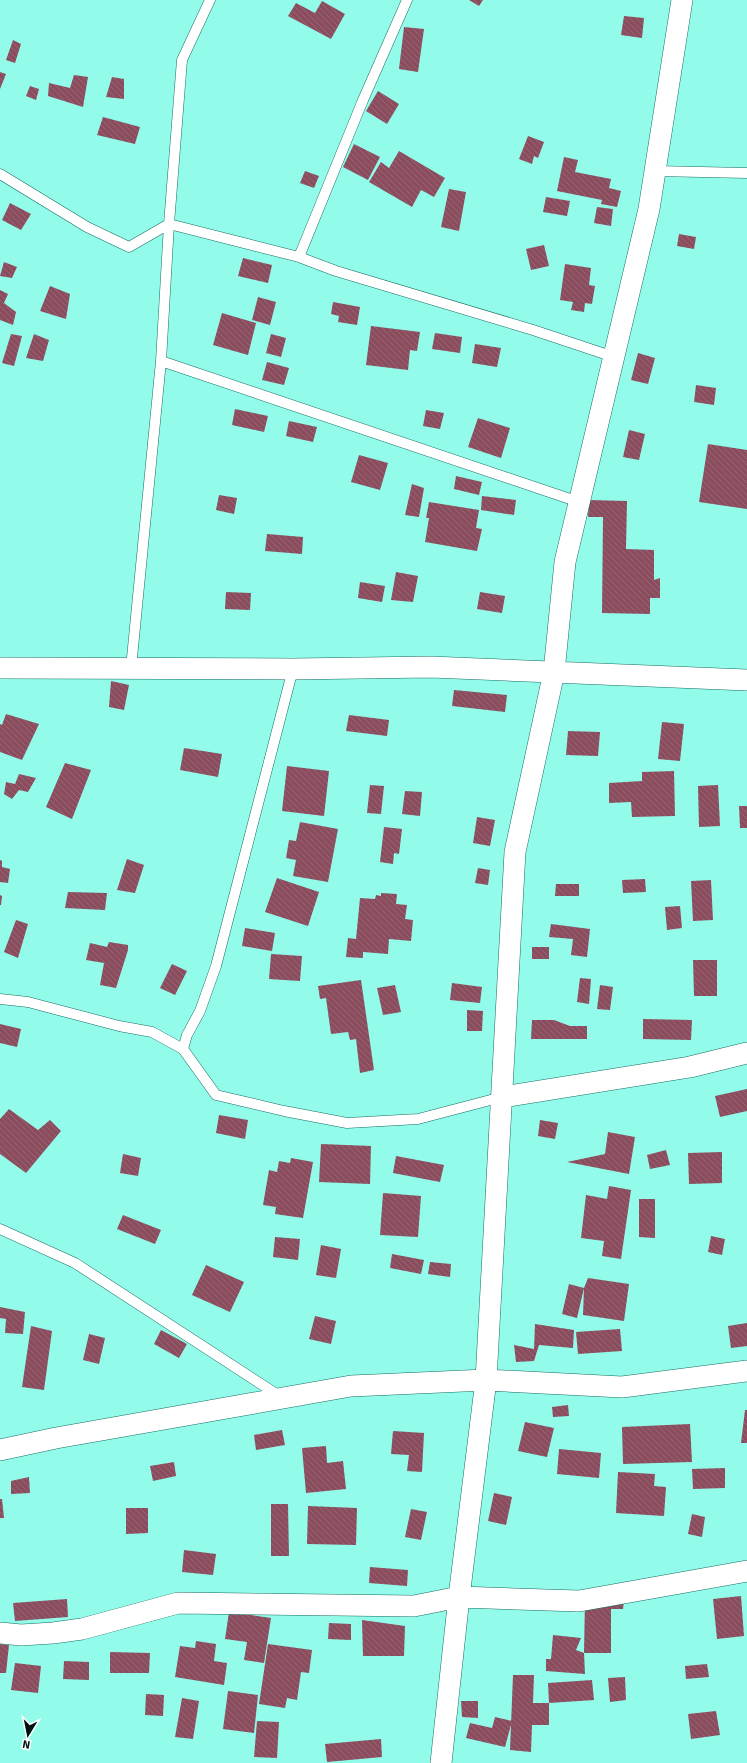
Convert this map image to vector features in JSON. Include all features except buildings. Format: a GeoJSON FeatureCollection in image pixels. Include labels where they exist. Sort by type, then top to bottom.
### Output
{"type":"FeatureCollection","features":[{"type":"Feature","properties":{"kind":"street"},"geometry":{"type":"LineString","coordinates":[[441,1763],[459,1598],[486,1380],[515,852],[554,672],[565,562],[649,209],[682,0]]}},
{"type":"Feature","properties":{"kind":"street"},"geometry":{"type":"LineString","coordinates":[[0,668],[293,669],[431,667],[747,680]]}},
{"type":"Feature","properties":{"kind":"street"},"geometry":{"type":"LineString","coordinates":[[502,1097],[690,1067],[747,1053]]}},
{"type":"Feature","properties":{"kind":"street"},"geometry":{"type":"LineString","coordinates":[[0,1450],[56,1438],[351,1386],[486,1380],[622,1387],[747,1371]]}},
{"type":"Feature","properties":{"kind":"street"},"geometry":{"type":"LineString","coordinates":[[0,1633],[21,1635],[47,1634],[82,1629],[178,1603],[414,1606],[459,1598],[579,1600],[747,1571]]}},
{"type":"Feature","properties":{"kind":"lane"},"geometry":{"type":"LineString","coordinates":[[131,668],[161,361],[169,224],[182,60],[210,0]]}},
{"type":"Feature","properties":{"kind":"lane"},"geometry":{"type":"LineString","coordinates":[[299,257],[363,100],[407,0]]}},
{"type":"Feature","properties":{"kind":"lane"},"geometry":{"type":"LineString","coordinates":[[655,171],[747,173]]}},
{"type":"Feature","properties":{"kind":"lane"},"geometry":{"type":"LineString","coordinates":[[0,174],[87,227],[129,247],[169,224],[299,257],[336,271],[518,326],[614,357]]}},
{"type":"Feature","properties":{"kind":"lane"},"geometry":{"type":"LineString","coordinates":[[161,361],[579,502]]}},
{"type":"Feature","properties":{"kind":"lane"},"geometry":{"type":"LineString","coordinates":[[183,1049],[187,1034],[200,1011],[216,966],[293,669]]}},
{"type":"Feature","properties":{"kind":"lane"},"geometry":{"type":"LineString","coordinates":[[0,999],[28,1002],[118,1026],[152,1032],[183,1049],[216,1095],[284,1111],[347,1122],[418,1119],[502,1097]]}},
{"type":"Feature","properties":{"kind":"lane"},"geometry":{"type":"LineString","coordinates":[[0,1229],[75,1263],[284,1399]]}}]}
